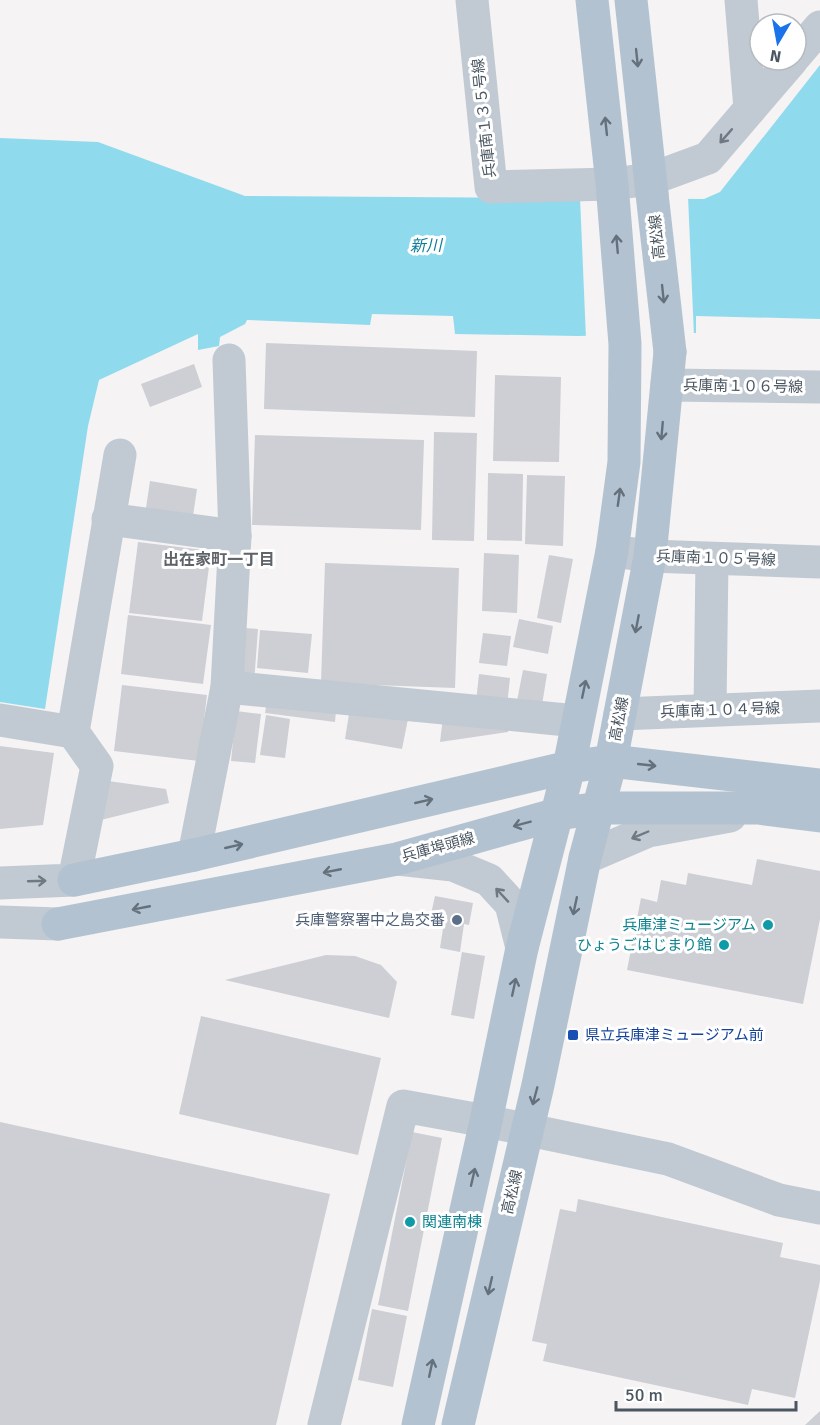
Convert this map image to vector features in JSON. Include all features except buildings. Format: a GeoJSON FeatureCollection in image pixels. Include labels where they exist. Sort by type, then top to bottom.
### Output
{"type":"FeatureCollection","features":[{"type":"Feature","properties":{"kind":"main road"},"geometry":{"type":"LineString","coordinates":[[418,1425],[522,948],[558,814],[612,550],[624,462],[625,344],[592,0]]}},
{"type":"Feature","properties":{"kind":"main road","name":"高松線"},"geometry":{"type":"LineString","coordinates":[[458,1425],[537,1085],[585,858],[611,761],[650,556],[670,352],[631,0]]}},
{"type":"Feature","properties":{"kind":"main road"},"geometry":{"type":"LineString","coordinates":[[74,880],[194,855],[568,767],[611,761],[820,785]]}},
{"type":"Feature","properties":{"kind":"main road","name":"兵庫埠頭線"},"geometry":{"type":"LineString","coordinates":[[58,924],[397,859],[558,814],[599,808],[758,808],[820,816]]}},
{"type":"Feature","properties":{"kind":"street","name":"兵庫南１３５号線"},"geometry":{"type":"LineString","coordinates":[[472,0],[490,187],[612,190]]}},
{"type":"Feature","properties":{"kind":"street"},"geometry":{"type":"LineString","coordinates":[[741,0],[750,109]]}},
{"type":"Feature","properties":{"kind":"street"},"geometry":{"type":"LineString","coordinates":[[808,41],[820,27]]}},
{"type":"Feature","properties":{"kind":"street"},"geometry":{"type":"LineString","coordinates":[[612,190],[651,187],[708,158],[782,72]]}},
{"type":"Feature","properties":{"kind":"street"},"geometry":{"type":"LineString","coordinates":[[194,855],[226,687],[235,536],[229,360]]}},
{"type":"Feature","properties":{"kind":"street","name":"兵庫南１０６号線"},"geometry":{"type":"LineString","coordinates":[[667,386],[820,387]]}},
{"type":"Feature","properties":{"kind":"street"},"geometry":{"type":"LineString","coordinates":[[0,883],[74,880],[97,766],[73,732],[120,455]]}},
{"type":"Feature","properties":{"kind":"street"},"geometry":{"type":"LineString","coordinates":[[108,519],[235,536]]}},
{"type":"Feature","properties":{"kind":"street","name":"兵庫南１０５号線"},"geometry":{"type":"LineString","coordinates":[[612,550],[650,556],[820,562]]}},
{"type":"Feature","properties":{"kind":"street"},"geometry":{"type":"LineString","coordinates":[[710,710],[712,559]]}},
{"type":"Feature","properties":{"kind":"street"},"geometry":{"type":"LineString","coordinates":[[226,687],[577,721]]}},
{"type":"Feature","properties":{"kind":"street","name":"兵庫南１０４号線"},"geometry":{"type":"LineString","coordinates":[[620,714],[820,706]]}},
{"type":"Feature","properties":{"kind":"street"},"geometry":{"type":"LineString","coordinates":[[0,720],[73,732]]}},
{"type":"Feature","properties":{"kind":"street"},"geometry":{"type":"LineString","coordinates":[[585,858],[648,831],[720,819],[758,808]]}},
{"type":"Feature","properties":{"kind":"street"},"geometry":{"type":"LineString","coordinates":[[397,859],[453,865],[489,880],[511,904],[522,948]]}},
{"type":"Feature","properties":{"kind":"street"},"geometry":{"type":"LineString","coordinates":[[0,922],[58,924]]}},
{"type":"Feature","properties":{"kind":"street"},"geometry":{"type":"LineString","coordinates":[[324,1425],[404,1106],[668,1158],[779,1200],[820,1208]]}},
{"type":"Feature","properties":{"kind":"water","name":"新川"},"geometry":{"type":"Polygon","coordinates":[[[820,65],[820,319],[696,316],[696,333],[578,336],[455,334],[453,316],[372,314],[370,325],[247,320],[245,324],[220,337],[219,346],[198,350],[198,334],[99,380],[88,426],[45,709],[0,702],[0,138],[98,142],[245,196],[704,199],[720,192],[820,65]]]}},
{"type":"Feature","properties":{"kind":"pier"},"geometry":{"type":"Polygon","coordinates":[[[688,196],[694,336],[586,339],[580,197],[688,196]]]}},
{"type":"Feature","properties":{"kind":"place","name":"兵庫警察署中之島交番"},"geometry":{"type":"Point","coordinates":[457,920]}},
{"type":"Feature","properties":{"kind":"place","name":"兵庫津ミュージアム"},"geometry":{"type":"Point","coordinates":[768,925]}},
{"type":"Feature","properties":{"kind":"place","name":"ひょうごはじまり館"},"geometry":{"type":"Point","coordinates":[724,945]}},
{"type":"Feature","properties":{"kind":"place","name":"県立兵庫津ミュージアム前"},"geometry":{"type":"Point","coordinates":[573,1035]}},
{"type":"Feature","properties":{"kind":"place","name":"関連南棟"},"geometry":{"type":"Point","coordinates":[410,1222]}},
{"type":"Feature","properties":{"kind":"district","name":"出在家町一丁目"},"geometry":{"type":"Point","coordinates":[219,559]}}]}
